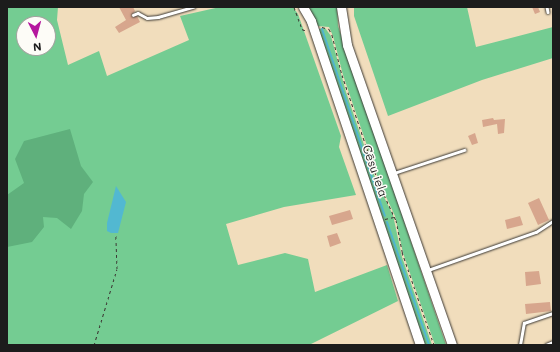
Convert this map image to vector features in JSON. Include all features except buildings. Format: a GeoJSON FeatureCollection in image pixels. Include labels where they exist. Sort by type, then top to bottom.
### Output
{"type":"FeatureCollection","features":[{"type":"Feature","properties":{"kind":"main road","name":"Cēsu iela"},"geometry":{"type":"LineString","coordinates":[[304,7],[313,25],[380,221],[420,345]]}},
{"type":"Feature","properties":{"kind":"main road","name":"Cēsu iela"},"geometry":{"type":"LineString","coordinates":[[341,7],[347,45],[394,173],[452,345]]}},
{"type":"Feature","properties":{"kind":"lane"},"geometry":{"type":"LineString","coordinates":[[133,15],[138,13],[148,18],[153,18],[194,7]]}},
{"type":"Feature","properties":{"kind":"lane"},"geometry":{"type":"LineString","coordinates":[[547,7],[548,12]]}},
{"type":"Feature","properties":{"kind":"lane"},"geometry":{"type":"LineString","coordinates":[[394,173],[464,150]]}},
{"type":"Feature","properties":{"kind":"lane"},"geometry":{"type":"LineString","coordinates":[[426,271],[536,232],[553,221]]}},
{"type":"Feature","properties":{"kind":"lane"},"geometry":{"type":"LineString","coordinates":[[520,345],[524,323],[553,313]]}},
{"type":"Feature","properties":{"kind":"lane"},"geometry":{"type":"LineString","coordinates":[[546,345],[553,342]]}},
{"type":"Feature","properties":{"kind":"path"},"geometry":{"type":"LineString","coordinates":[[294,7],[302,29],[310,30]]}},
{"type":"Feature","properties":{"kind":"path"},"geometry":{"type":"LineString","coordinates":[[318,27],[324,26],[332,36],[342,75],[379,184],[394,216],[402,252],[434,345]]}},
{"type":"Feature","properties":{"kind":"path"},"geometry":{"type":"LineString","coordinates":[[380,221],[394,216]]}},
{"type":"Feature","properties":{"kind":"path"},"geometry":{"type":"LineString","coordinates":[[94,345],[117,269],[116,234]]}},
{"type":"Feature","properties":{"kind":"green space"},"geometry":{"type":"Polygon","coordinates":[[[7,7],[58,7],[57,20],[68,65],[99,51],[107,76],[189,40],[180,16],[220,7],[293,7],[298,14],[341,136],[339,147],[356,195],[284,207],[226,224],[238,265],[285,253],[308,259],[315,292],[387,265],[398,301],[309,345],[7,345],[7,7]]]}},
{"type":"Feature","properties":{"kind":"green space"},"geometry":{"type":"Polygon","coordinates":[[[309,7],[337,7],[338,26],[446,345],[435,345],[403,253],[395,216],[380,184],[343,75],[333,36],[329,27],[317,26],[309,7]]]}},
{"type":"Feature","properties":{"kind":"green space"},"geometry":{"type":"Polygon","coordinates":[[[354,7],[467,7],[476,47],[553,27],[553,58],[482,80],[388,116],[354,16],[354,7]]]}},
{"type":"Feature","properties":{"kind":"green space"},"geometry":{"type":"Polygon","coordinates":[[[325,28],[331,36],[346,92],[377,183],[393,215],[402,257],[432,345],[425,345],[318,29],[325,28]]]}},
{"type":"Feature","properties":{"kind":"green space"},"geometry":{"type":"Polygon","coordinates":[[[70,129],[81,166],[93,182],[84,194],[82,211],[71,229],[57,218],[43,217],[44,227],[32,242],[7,247],[7,195],[24,183],[15,159],[24,141],[70,129]]]}},
{"type":"Feature","properties":{"kind":"water"},"geometry":{"type":"Polygon","coordinates":[[[116,186],[126,202],[118,233],[111,233],[107,231],[107,223],[116,186]]]}},
{"type":"Feature","properties":{"kind":"waterway"},"geometry":{"type":"LineString","coordinates":[[322,29],[385,216]]}},
{"type":"Feature","properties":{"kind":"waterway"},"geometry":{"type":"LineString","coordinates":[[387,222],[429,345]]}}]}
